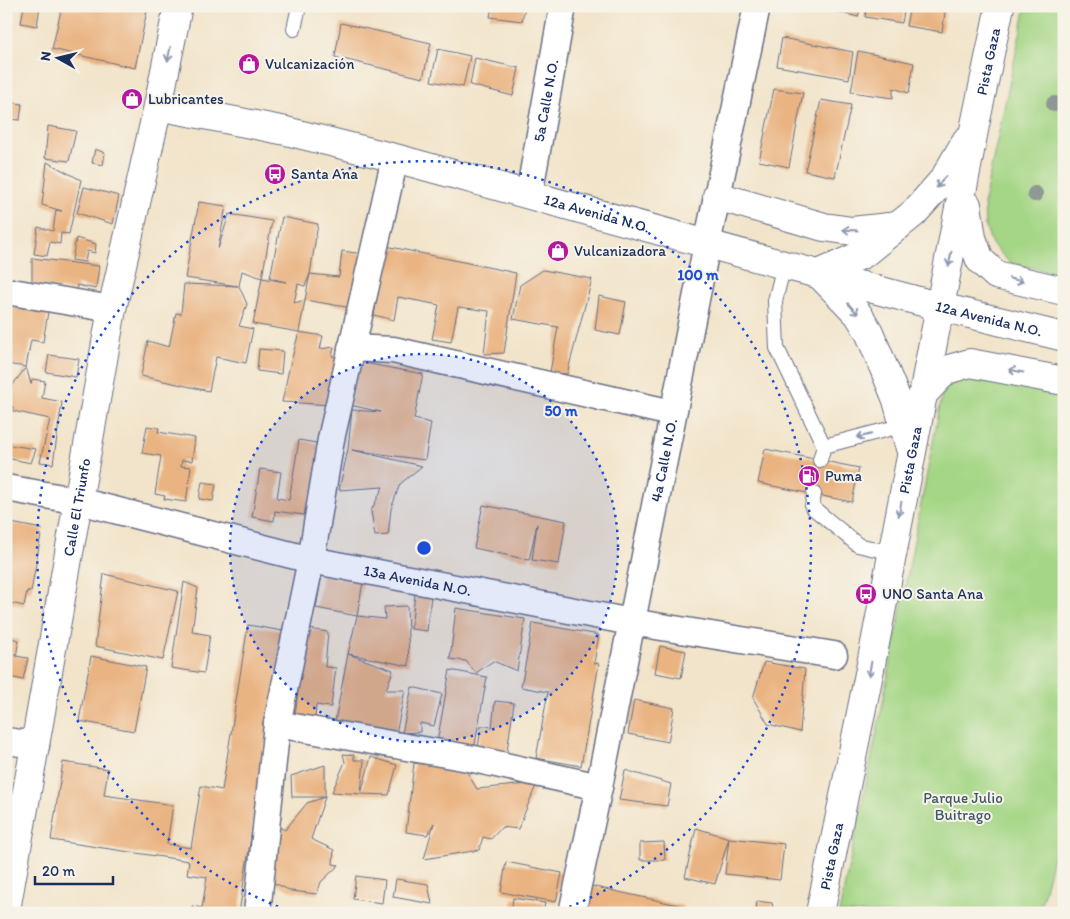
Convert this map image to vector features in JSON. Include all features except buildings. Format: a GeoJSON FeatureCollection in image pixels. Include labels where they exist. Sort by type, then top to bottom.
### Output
{"type":"FeatureCollection","features":[{"type":"Feature","properties":{"kind":"main road","name":"Calle El Triunfo"},"geometry":{"type":"LineString","coordinates":[[6,910],[112,309],[158,106],[178,6]]}},
{"type":"Feature","properties":{"kind":"main road","name":"Pista Gaza"},"geometry":{"type":"LineString","coordinates":[[820,913],[1000,6]]}},
{"type":"Feature","properties":{"kind":"main road","name":"12a Avenida N.O."},"geometry":{"type":"LineString","coordinates":[[158,106],[286,131],[395,158],[940,307],[1064,337]]}},
{"type":"Feature","properties":{"kind":"main road"},"geometry":{"type":"LineString","coordinates":[[912,453],[897,400],[869,332],[858,314],[819,274],[863,254],[914,213],[944,179],[975,125]]}},
{"type":"Feature","properties":{"kind":"main road"},"geometry":{"type":"LineString","coordinates":[[964,186],[972,238],[980,260],[996,275],[1064,291]]}},
{"type":"Feature","properties":{"kind":"main road"},"geometry":{"type":"LineString","coordinates":[[717,196],[824,227],[852,231],[898,226]]}},
{"type":"Feature","properties":{"kind":"main road"},"geometry":{"type":"LineString","coordinates":[[923,394],[946,370],[970,363],[1064,381]]}},
{"type":"Feature","properties":{"kind":"street","name":"5a Calle N.O."},"geometry":{"type":"LineString","coordinates":[[529,195],[563,6]]}},
{"type":"Feature","properties":{"kind":"street","name":"4a Calle N.O."},"geometry":{"type":"LineString","coordinates":[[572,913],[599,787],[672,413],[757,6]]}},
{"type":"Feature","properties":{"kind":"street"},"geometry":{"type":"LineString","coordinates":[[256,913],[278,724],[311,560],[331,439],[395,158]]}},
{"type":"Feature","properties":{"kind":"street"},"geometry":{"type":"LineString","coordinates":[[6,291],[112,309]]}},
{"type":"Feature","properties":{"kind":"street"},"geometry":{"type":"LineString","coordinates":[[352,348],[393,350],[672,413]]}},
{"type":"Feature","properties":{"kind":"street","name":"13a Avenida N.O."},"geometry":{"type":"LineString","coordinates":[[6,488],[79,501],[311,560],[631,622],[834,655]]}},
{"type":"Feature","properties":{"kind":"street"},"geometry":{"type":"LineString","coordinates":[[278,724],[474,760],[599,787]]}},
{"type":"Feature","properties":{"kind":"street"},"geometry":{"type":"LineString","coordinates":[[6,741],[36,745]]}},
{"type":"Feature","properties":{"kind":"lane"},"geometry":{"type":"LineString","coordinates":[[294,29],[299,6]]}},
{"type":"Feature","properties":{"kind":"lane"},"geometry":{"type":"LineString","coordinates":[[784,265],[775,301],[777,348],[824,446],[820,460]]}},
{"type":"Feature","properties":{"kind":"lane"},"geometry":{"type":"LineString","coordinates":[[824,446],[904,425]]}},
{"type":"Feature","properties":{"kind":"lane"},"geometry":{"type":"LineString","coordinates":[[814,494],[812,508],[858,545],[892,553]]}},
{"type":"Feature","properties":{"kind":"green space"},"geometry":{"type":"Polygon","coordinates":[[[1026,6],[1064,6],[1064,275],[1010,263],[992,244],[985,225],[984,201],[1026,6]]]}},
{"type":"Feature","properties":{"kind":"green space","name":"Parque Julio Buitrago"},"geometry":{"type":"Polygon","coordinates":[[[967,375],[1064,395],[1064,814],[1039,913],[839,913],[881,712],[943,390],[967,375]]]}},
{"type":"Feature","properties":{"kind":"place","name":"Vulcanización"},"geometry":{"type":"Point","coordinates":[249,64]}},
{"type":"Feature","properties":{"kind":"place","name":"Lubricantes"},"geometry":{"type":"Point","coordinates":[132,99]}},
{"type":"Feature","properties":{"kind":"place","name":"Santa Ana"},"geometry":{"type":"Point","coordinates":[275,174]}},
{"type":"Feature","properties":{"kind":"place","name":"Vulcanizadora"},"geometry":{"type":"Point","coordinates":[558,251]}},
{"type":"Feature","properties":{"kind":"place","name":"Puma"},"geometry":{"type":"Point","coordinates":[809,476]}},
{"type":"Feature","properties":{"kind":"place","name":"UNO Santa Ana"},"geometry":{"type":"Point","coordinates":[866,594]}}]}
